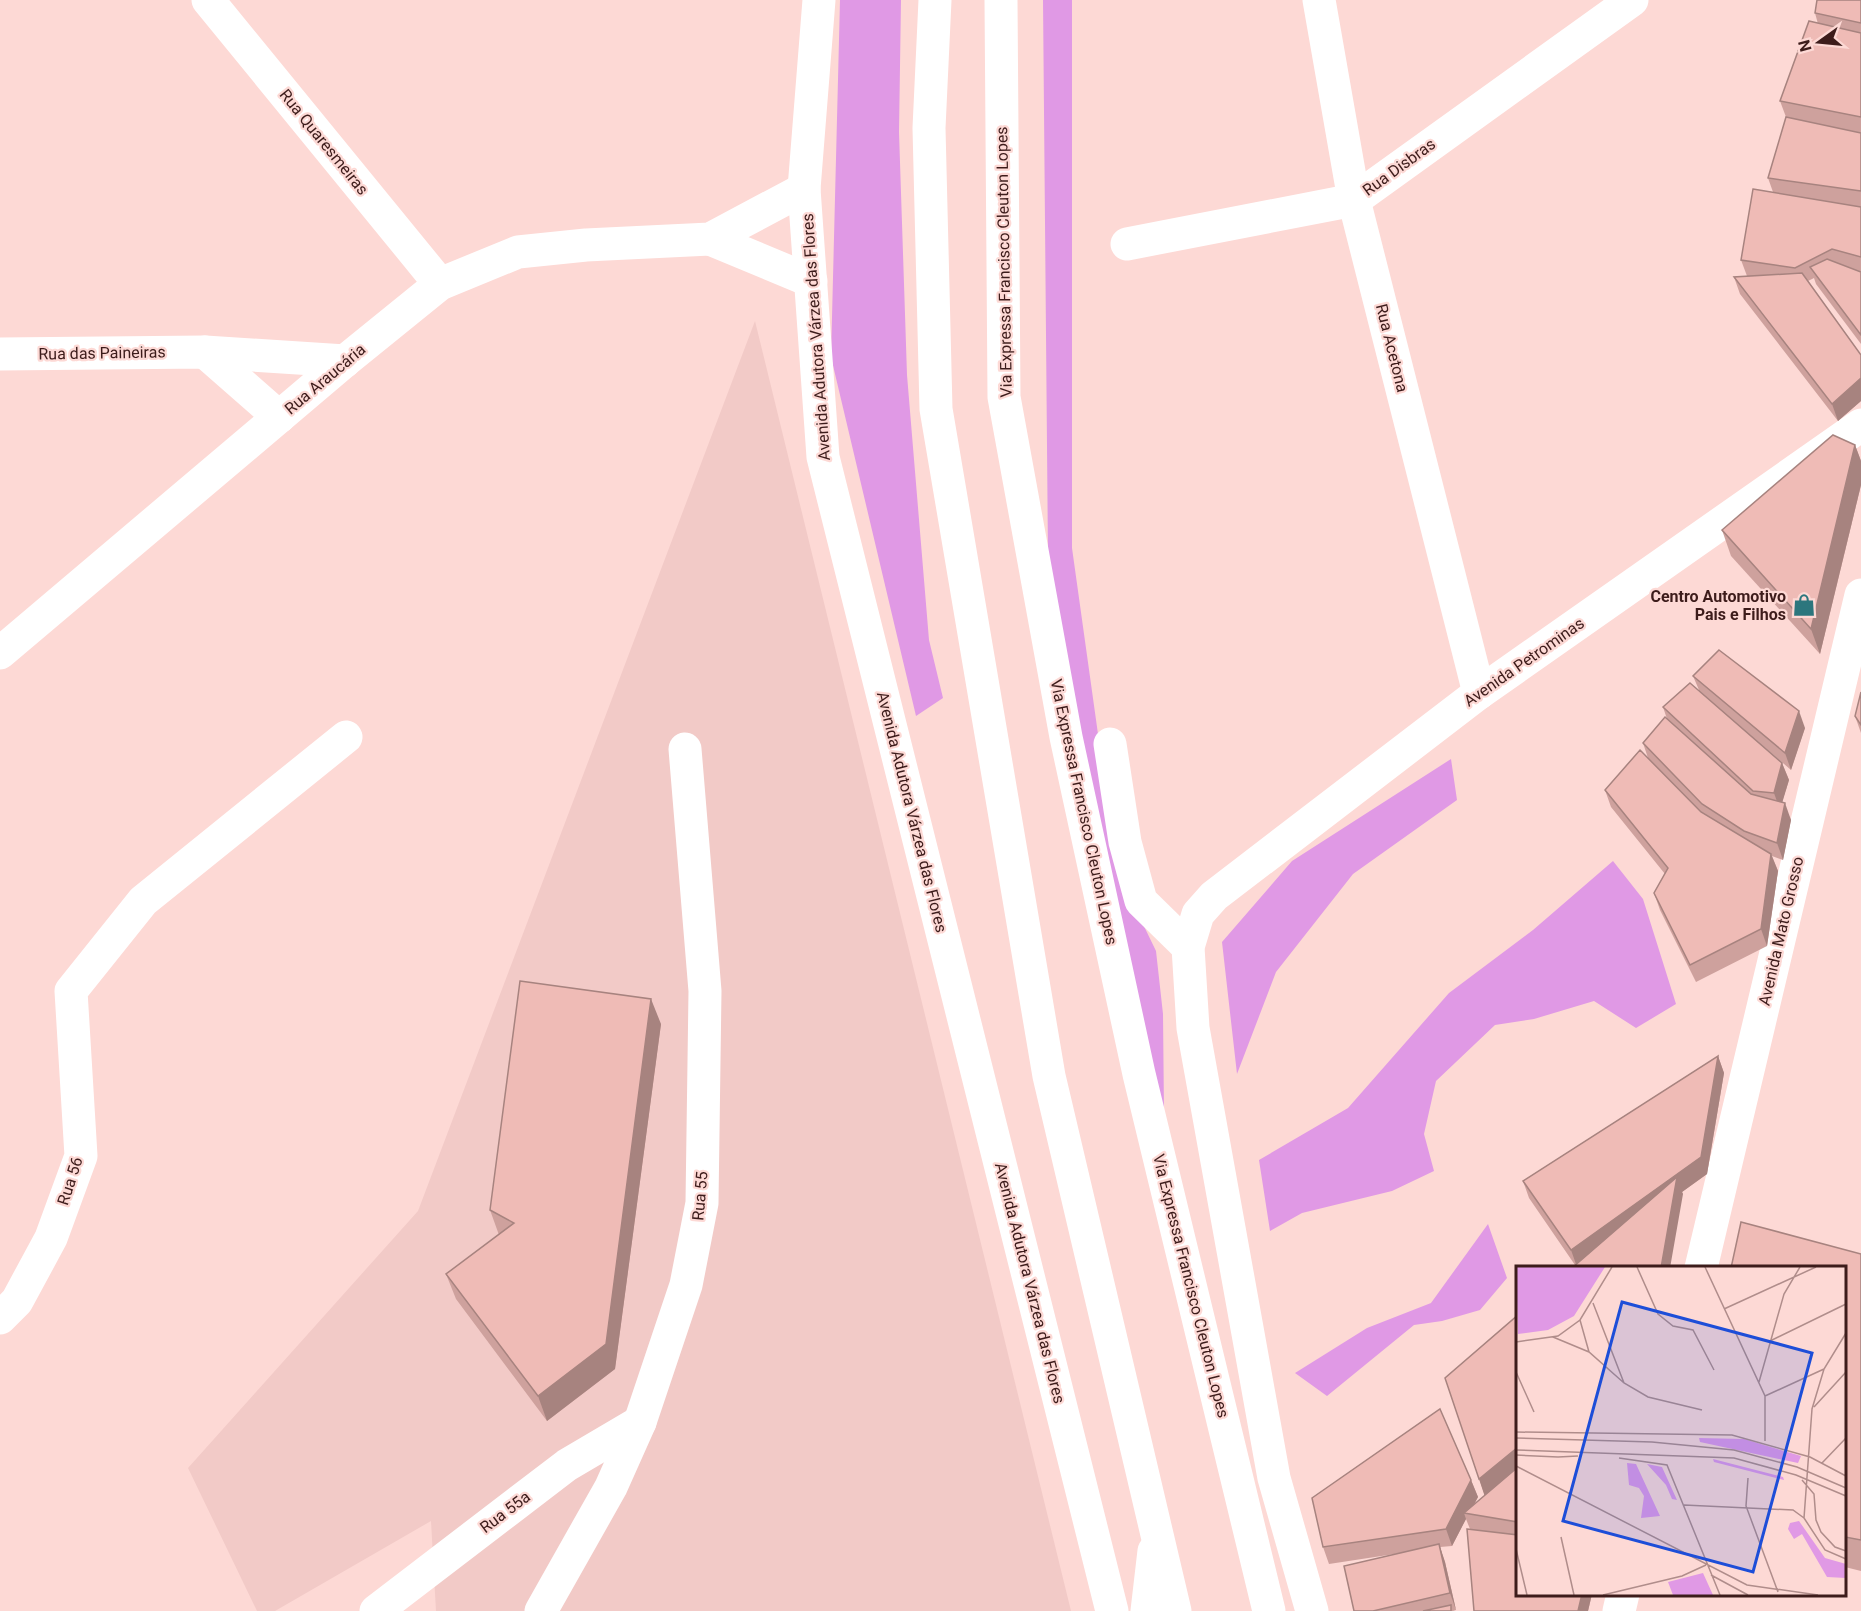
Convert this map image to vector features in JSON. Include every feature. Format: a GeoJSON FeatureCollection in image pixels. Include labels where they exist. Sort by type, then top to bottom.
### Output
{"type":"FeatureCollection","features":[{"type":"Feature","properties":{"kind":"main road","name":"Rua Quaresmeiras"},"geometry":{"type":"LineString","coordinates":[[208,0],[440,284]]}},
{"type":"Feature","properties":{"kind":"main road","name":"Avenida Adutora Várzea das Flores"},"geometry":{"type":"LineString","coordinates":[[819,0],[804,189],[823,457],[1112,1611]]}},
{"type":"Feature","properties":{"kind":"main road"},"geometry":{"type":"LineString","coordinates":[[935,0],[929,128],[936,409],[1050,1076],[1176,1611]]}},
{"type":"Feature","properties":{"kind":"main road","name":"Via Expressa Francisco Cleuton Lopes"},"geometry":{"type":"LineString","coordinates":[[1001,0],[1004,397],[1066,737],[1129,1028],[1269,1611]]}},
{"type":"Feature","properties":{"kind":"main road","name":"Rua Acetona"},"geometry":{"type":"LineString","coordinates":[[1319,0],[1354,200],[1479,693]]}},
{"type":"Feature","properties":{"kind":"main road","name":"Rua Disbras"},"geometry":{"type":"LineString","coordinates":[[1127,244],[1354,200],[1632,0]]}},
{"type":"Feature","properties":{"kind":"main road","name":"Rua Araucária"},"geometry":{"type":"LineString","coordinates":[[0,653],[345,361],[440,284],[518,252],[586,245],[710,239],[804,189]]}},
{"type":"Feature","properties":{"kind":"main road","name":"Rua Araucária"},"geometry":{"type":"LineString","coordinates":[[710,239],[811,281]]}},
{"type":"Feature","properties":{"kind":"main road"},"geometry":{"type":"LineString","coordinates":[[205,352],[279,417]]}},
{"type":"Feature","properties":{"kind":"main road","name":"Rua das Paineiras"},"geometry":{"type":"LineString","coordinates":[[0,354],[205,352],[345,361]]}},
{"type":"Feature","properties":{"kind":"main road","name":"Avenida Petrominas"},"geometry":{"type":"LineString","coordinates":[[1188,947],[1198,914],[1214,896],[1479,693],[1861,425]]}},
{"type":"Feature","properties":{"kind":"main road","name":"Avenida Mato Grosso"},"geometry":{"type":"LineString","coordinates":[[1701,1266],[1861,595]]}},
{"type":"Feature","properties":{"kind":"main road","name":"Rua 56"},"geometry":{"type":"LineString","coordinates":[[0,1318],[17,1301],[51,1238],[81,1156],[71,991],[143,901],[346,737]]}},
{"type":"Feature","properties":{"kind":"main road"},"geometry":{"type":"LineString","coordinates":[[1110,744],[1125,842],[1141,901],[1188,947],[1193,1028],[1274,1478],[1312,1611]]}},
{"type":"Feature","properties":{"kind":"main road","name":"Rua 55"},"geometry":{"type":"LineString","coordinates":[[541,1611],[611,1487],[640,1422],[686,1285],[702,1203],[705,991],[685,749]]}},
{"type":"Feature","properties":{"kind":"main road","name":"Rua 55a"},"geometry":{"type":"LineString","coordinates":[[376,1611],[567,1465],[640,1422]]}},
{"type":"Feature","properties":{"kind":"main road"},"geometry":{"type":"LineString","coordinates":[[1147,1611],[1157,1532]]}},
{"type":"Feature","properties":{"kind":"main road"},"geometry":{"type":"LineString","coordinates":[[1619,1611],[1623,1596]]}},
{"type":"Feature","properties":{"kind":"shaded area"},"geometry":{"type":"Polygon","coordinates":[[[840,0],[901,0],[899,132],[907,375],[929,640],[943,698],[916,716],[831,357],[840,0]]]}},
{"type":"Feature","properties":{"kind":"shaded area"},"geometry":{"type":"Polygon","coordinates":[[[1043,0],[1072,0],[1072,548],[1110,820],[1126,889],[1156,951],[1163,1014],[1164,1112],[1095,823],[1048,557],[1043,0]]]}},
{"type":"Feature","properties":{"kind":"shaded area"},"geometry":{"type":"Polygon","coordinates":[[[755,321],[1071,1611],[436,1611],[431,1521],[275,1611],[257,1611],[188,1468],[418,1211],[755,321]]]}},
{"type":"Feature","properties":{"kind":"shaded area"},"geometry":{"type":"Polygon","coordinates":[[[1451,759],[1457,800],[1353,874],[1276,972],[1237,1074],[1222,942],[1292,861],[1451,759]]]}},
{"type":"Feature","properties":{"kind":"shaded area"},"geometry":{"type":"Polygon","coordinates":[[[1613,861],[1643,899],[1676,1004],[1636,1028],[1594,1001],[1534,1019],[1495,1025],[1436,1081],[1424,1134],[1434,1171],[1392,1191],[1302,1213],[1270,1231],[1259,1160],[1348,1108],[1449,993],[1533,930],[1613,861]]]}},
{"type":"Feature","properties":{"kind":"shaded area"},"geometry":{"type":"Polygon","coordinates":[[[1488,1224],[1507,1278],[1480,1310],[1442,1321],[1414,1325],[1327,1396],[1295,1373],[1367,1328],[1431,1303],[1488,1224]]]}},
{"type":"Feature","properties":{"kind":"building"},"geometry":{"type":"Polygon","coordinates":[[[1817,0],[1861,0],[1861,23],[1815,13],[1817,0]]]}},
{"type":"Feature","properties":{"kind":"building"},"geometry":{"type":"Polygon","coordinates":[[[1809,21],[1861,33],[1861,117],[1780,101],[1809,21]]]}},
{"type":"Feature","properties":{"kind":"building"},"geometry":{"type":"Polygon","coordinates":[[[1786,117],[1861,133],[1861,191],[1768,178],[1786,117]]]}},
{"type":"Feature","properties":{"kind":"building"},"geometry":{"type":"Polygon","coordinates":[[[1753,189],[1861,207],[1861,257],[1832,249],[1795,268],[1741,260],[1753,189]]]}},
{"type":"Feature","properties":{"kind":"building"},"geometry":{"type":"Polygon","coordinates":[[[1827,259],[1861,272],[1861,335],[1810,267],[1827,259]]]}},
{"type":"Feature","properties":{"kind":"building"},"geometry":{"type":"Polygon","coordinates":[[[1802,273],[1861,355],[1861,378],[1832,404],[1734,277],[1802,273]]]}},
{"type":"Feature","properties":{"kind":"building","name":"Centro Automotivo Pais e Filhos"},"geometry":{"type":"Polygon","coordinates":[[[1833,435],[1855,445],[1811,629],[1722,530],[1833,435]]]}},
{"type":"Feature","properties":{"kind":"building"},"geometry":{"type":"Polygon","coordinates":[[[1719,650],[1799,711],[1785,753],[1693,676],[1719,650]]]}},
{"type":"Feature","properties":{"kind":"building"},"geometry":{"type":"Polygon","coordinates":[[[1690,683],[1782,763],[1774,793],[1753,791],[1663,707],[1690,683]]]}},
{"type":"Feature","properties":{"kind":"building"},"geometry":{"type":"Polygon","coordinates":[[[1861,692],[1861,725],[1855,716],[1861,692]]]}},
{"type":"Feature","properties":{"kind":"building"},"geometry":{"type":"Polygon","coordinates":[[[1665,717],[1751,794],[1785,803],[1777,843],[1744,831],[1702,804],[1643,743],[1665,717]]]}},
{"type":"Feature","properties":{"kind":"building"},"geometry":{"type":"Polygon","coordinates":[[[1640,750],[1701,812],[1771,854],[1761,929],[1690,965],[1654,893],[1668,868],[1605,790],[1640,750]]]}},
{"type":"Feature","properties":{"kind":"building"},"geometry":{"type":"Polygon","coordinates":[[[520,981],[651,999],[606,1344],[538,1396],[446,1274],[514,1223],[490,1210],[520,981]]]}},
{"type":"Feature","properties":{"kind":"building"},"geometry":{"type":"Polygon","coordinates":[[[1718,1056],[1701,1157],[1571,1250],[1523,1181],[1718,1056]]]}},
{"type":"Feature","properties":{"kind":"building"},"geometry":{"type":"Polygon","coordinates":[[[1677,1177],[1661,1266],[1574,1266],[1677,1177]]]}},
{"type":"Feature","properties":{"kind":"building"},"geometry":{"type":"Polygon","coordinates":[[[1741,1222],[1861,1254],[1861,1540],[1846,1537],[1846,1266],[1731,1266],[1741,1222]]]}},
{"type":"Feature","properties":{"kind":"building"},"geometry":{"type":"Polygon","coordinates":[[[1516,1317],[1516,1449],[1479,1479],[1445,1378],[1516,1317]]]}},
{"type":"Feature","properties":{"kind":"building"},"geometry":{"type":"Polygon","coordinates":[[[1440,1409],[1471,1480],[1446,1529],[1323,1547],[1312,1498],[1440,1409]]]}},
{"type":"Feature","properties":{"kind":"building"},"geometry":{"type":"Polygon","coordinates":[[[1516,1469],[1516,1522],[1464,1513],[1516,1469]]]}},
{"type":"Feature","properties":{"kind":"building"},"geometry":{"type":"Polygon","coordinates":[[[1467,1529],[1516,1535],[1516,1596],[1582,1596],[1578,1611],[1474,1611],[1467,1529]]]}},
{"type":"Feature","properties":{"kind":"building"},"geometry":{"type":"Polygon","coordinates":[[[1439,1544],[1450,1593],[1373,1611],[1354,1611],[1344,1566],[1439,1544]]]}},
{"type":"Feature","properties":{"kind":"building"},"geometry":{"type":"Polygon","coordinates":[[[1451,1605],[1451,1611],[1423,1611],[1451,1605]]]}},
{"type":"Feature","properties":{"kind":"place","name":"Centro Automotivo Pais e Filhos"},"geometry":{"type":"Point","coordinates":[1804,605]}}]}
